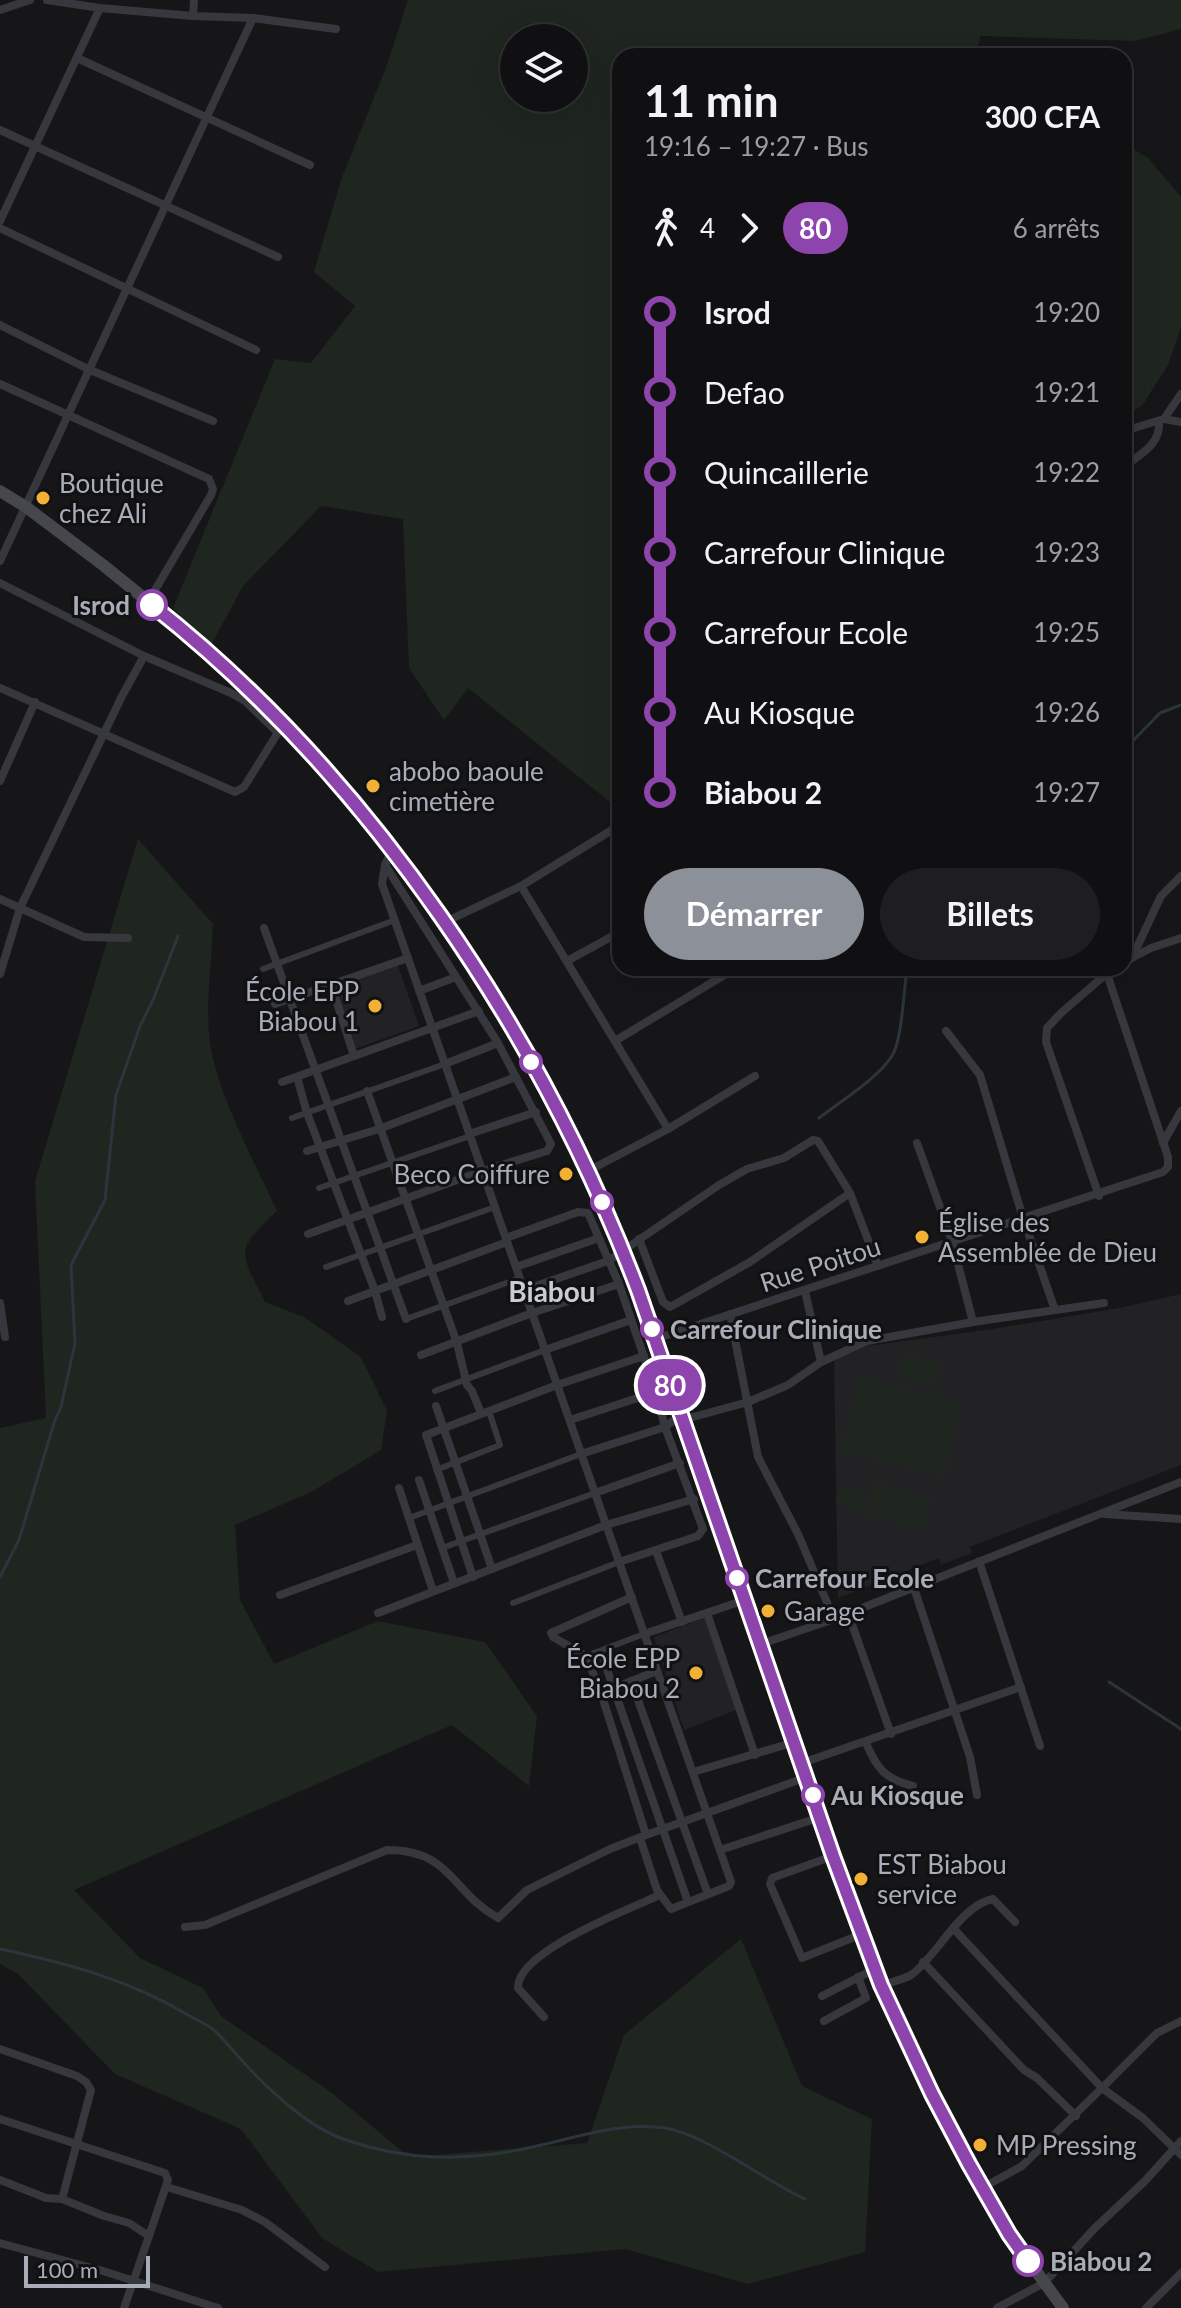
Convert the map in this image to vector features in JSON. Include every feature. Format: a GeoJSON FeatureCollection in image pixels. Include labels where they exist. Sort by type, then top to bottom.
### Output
{"type":"FeatureCollection","features":[{"type":"Feature","properties":{"kind":"main road"},"geometry":{"type":"LineString","coordinates":[[0,491],[26,507],[192,637],[392,850],[445,922],[543,1082],[623,1250],[833,1856],[881,1985],[932,2094],[982,2188],[1009,2234],[1063,2308]]}},
{"type":"Feature","properties":{"kind":"street"},"geometry":{"type":"LineString","coordinates":[[0,8],[3,0]]}},
{"type":"Feature","properties":{"kind":"street"},"geometry":{"type":"LineString","coordinates":[[0,8],[30,0]]}},
{"type":"Feature","properties":{"kind":"street"},"geometry":{"type":"LineString","coordinates":[[47,0],[100,8],[253,18],[336,29]]}},
{"type":"Feature","properties":{"kind":"street"},"geometry":{"type":"LineString","coordinates":[[193,16],[194,0]]}},
{"type":"Feature","properties":{"kind":"street"},"geometry":{"type":"LineString","coordinates":[[0,221],[100,8]]}},
{"type":"Feature","properties":{"kind":"street"},"geometry":{"type":"LineString","coordinates":[[0,561],[253,18]]}},
{"type":"Feature","properties":{"kind":"street"},"geometry":{"type":"LineString","coordinates":[[77,58],[310,165]]}},
{"type":"Feature","properties":{"kind":"street"},"geometry":{"type":"LineString","coordinates":[[0,130],[278,257]]}},
{"type":"Feature","properties":{"kind":"street"},"geometry":{"type":"LineString","coordinates":[[0,228],[256,350]]}},
{"type":"Feature","properties":{"kind":"street"},"geometry":{"type":"LineString","coordinates":[[0,325],[90,370],[213,421]]}},
{"type":"Feature","properties":{"kind":"street"},"geometry":{"type":"LineString","coordinates":[[0,384],[200,474],[212,483],[211,495],[148,602]]}},
{"type":"Feature","properties":{"kind":"street"},"geometry":{"type":"LineString","coordinates":[[1132,460],[1156,441],[1162,420],[1181,394]]}},
{"type":"Feature","properties":{"kind":"street"},"geometry":{"type":"LineString","coordinates":[[1132,429],[1162,420],[1181,422]]}},
{"type":"Feature","properties":{"kind":"street"},"geometry":{"type":"LineString","coordinates":[[0,583],[144,656],[231,693],[280,729],[238,792],[0,688]]}},
{"type":"Feature","properties":{"kind":"street"},"geometry":{"type":"LineString","coordinates":[[0,974],[20,908],[144,656]]}},
{"type":"Feature","properties":{"kind":"street"},"geometry":{"type":"LineString","coordinates":[[0,781],[35,702]]}},
{"type":"Feature","properties":{"kind":"street"},"geometry":{"type":"LineString","coordinates":[[445,922],[521,886],[612,830]]}},
{"type":"Feature","properties":{"kind":"street"},"geometry":{"type":"LineString","coordinates":[[392,850],[385,865],[382,884],[632,1597],[731,1882],[729,1886],[671,1909],[660,1895],[644,1857],[643,1836],[601,1693],[586,1656],[551,1633],[632,1597]]}},
{"type":"Feature","properties":{"kind":"street"},"geometry":{"type":"LineString","coordinates":[[308,1234],[549,1148],[551,1144],[479,1011],[385,865]]}},
{"type":"Feature","properties":{"kind":"street"},"geometry":{"type":"LineString","coordinates":[[1132,952],[1161,896],[1181,876]]}},
{"type":"Feature","properties":{"kind":"street"},"geometry":{"type":"LineString","coordinates":[[521,886],[668,1129]]}},
{"type":"Feature","properties":{"kind":"street"},"geometry":{"type":"LineString","coordinates":[[0,899],[84,937],[128,938]]}},
{"type":"Feature","properties":{"kind":"street"},"geometry":{"type":"LineString","coordinates":[[263,969],[395,920]]}},
{"type":"Feature","properties":{"kind":"street"},"geometry":{"type":"LineString","coordinates":[[264,928],[406,1319],[520,1278]]}},
{"type":"Feature","properties":{"kind":"street"},"geometry":{"type":"LineString","coordinates":[[567,961],[612,936]]}},
{"type":"Feature","properties":{"kind":"street"},"geometry":{"type":"LineString","coordinates":[[1132,958],[1181,938]]}},
{"type":"Feature","properties":{"kind":"street"},"geometry":{"type":"LineString","coordinates":[[275,1004],[408,958]]}},
{"type":"Feature","properties":{"kind":"street"},"geometry":{"type":"LineString","coordinates":[[615,1041],[723,976]]}},
{"type":"Feature","properties":{"kind":"street"},"geometry":{"type":"LineString","coordinates":[[1099,1196],[1046,1042],[1047,1028],[1104,976]]}},
{"type":"Feature","properties":{"kind":"street"},"geometry":{"type":"LineString","coordinates":[[1112,976],[1163,1143]]}},
{"type":"Feature","properties":{"kind":"street"},"geometry":{"type":"LineString","coordinates":[[419,991],[456,977]]}},
{"type":"Feature","properties":{"kind":"street"},"geometry":{"type":"LineString","coordinates":[[331,984],[354,1056]]}},
{"type":"Feature","properties":{"kind":"street"},"geometry":{"type":"LineString","coordinates":[[282,1082],[479,1011]]}},
{"type":"Feature","properties":{"kind":"street"},"geometry":{"type":"LineString","coordinates":[[946,1031],[980,1075],[1023,1218],[1055,1310]]}},
{"type":"Feature","properties":{"kind":"street"},"geometry":{"type":"LineString","coordinates":[[292,1118],[498,1043]]}},
{"type":"Feature","properties":{"kind":"street"},"geometry":{"type":"LineString","coordinates":[[588,1171],[668,1129],[755,1076]]}},
{"type":"Feature","properties":{"kind":"street"},"geometry":{"type":"LineString","coordinates":[[297,1077],[307,1113],[375,1291],[382,1317]]}},
{"type":"Feature","properties":{"kind":"street"},"geometry":{"type":"LineString","coordinates":[[307,1151],[379,1129],[516,1077]]}},
{"type":"Feature","properties":{"kind":"street"},"geometry":{"type":"LineString","coordinates":[[367,1091],[457,1343],[465,1377],[500,1445],[436,1470]]}},
{"type":"Feature","properties":{"kind":"street"},"geometry":{"type":"LineString","coordinates":[[1163,1143],[1181,1111]]}},
{"type":"Feature","properties":{"kind":"street"},"geometry":{"type":"LineString","coordinates":[[319,1188],[536,1112]]}},
{"type":"Feature","properties":{"kind":"street"},"geometry":{"type":"LineString","coordinates":[[524,1290],[608,1261],[719,1185],[747,1169],[784,1158],[813,1140],[818,1141],[850,1193],[878,1266]]}},
{"type":"Feature","properties":{"kind":"street"},"geometry":{"type":"LineString","coordinates":[[917,1143],[952,1241],[973,1322]]}},
{"type":"Feature","properties":{"kind":"street","name":"Rue Poitou"},"geometry":{"type":"LineString","coordinates":[[655,1339],[1099,1196],[1163,1172],[1168,1167],[1163,1143]]}},
{"type":"Feature","properties":{"kind":"street"},"geometry":{"type":"LineString","coordinates":[[639,1239],[663,1302],[670,1307],[750,1262],[850,1193]]}},
{"type":"Feature","properties":{"kind":"street"},"geometry":{"type":"LineString","coordinates":[[326,1267],[495,1207]]}},
{"type":"Feature","properties":{"kind":"street"},"geometry":{"type":"LineString","coordinates":[[348,1301],[584,1211],[588,1213],[619,1284],[665,1427],[703,1526],[700,1535],[513,1603]]}},
{"type":"Feature","properties":{"kind":"street"},"geometry":{"type":"LineString","coordinates":[[516,1267],[599,1238]]}},
{"type":"Feature","properties":{"kind":"street"},"geometry":{"type":"LineString","coordinates":[[421,1355],[619,1284]]}},
{"type":"Feature","properties":{"kind":"street"},"geometry":{"type":"LineString","coordinates":[[805,1291],[821,1362]]}},
{"type":"Feature","properties":{"kind":"street"},"geometry":{"type":"LineString","coordinates":[[0,1303],[5,1337]]}},
{"type":"Feature","properties":{"kind":"street"},"geometry":{"type":"LineString","coordinates":[[409,1518],[581,1454],[665,1427],[682,1418],[748,1402],[788,1385],[821,1362],[867,1341],[1104,1303]]}},
{"type":"Feature","properties":{"kind":"street"},"geometry":{"type":"LineString","coordinates":[[730,1314],[758,1457],[798,1534],[834,1619]]}},
{"type":"Feature","properties":{"kind":"street"},"geometry":{"type":"LineString","coordinates":[[435,1391],[465,1377],[631,1320]]}},
{"type":"Feature","properties":{"kind":"street"},"geometry":{"type":"LineString","coordinates":[[473,1577],[426,1435],[644,1356]]}},
{"type":"Feature","properties":{"kind":"street"},"geometry":{"type":"LineString","coordinates":[[570,1420],[656,1392]]}},
{"type":"Feature","properties":{"kind":"street"},"geometry":{"type":"LineString","coordinates":[[436,1406],[492,1569]]}},
{"type":"Feature","properties":{"kind":"street"},"geometry":{"type":"LineString","coordinates":[[442,1548],[680,1463]]}},
{"type":"Feature","properties":{"kind":"street"},"geometry":{"type":"LineString","coordinates":[[419,1480],[454,1583]]}},
{"type":"Feature","properties":{"kind":"street"},"geometry":{"type":"LineString","coordinates":[[761,1644],[834,1619],[1181,1482]]}},
{"type":"Feature","properties":{"kind":"street"},"geometry":{"type":"LineString","coordinates":[[399,1488],[433,1591]]}},
{"type":"Feature","properties":{"kind":"street"},"geometry":{"type":"LineString","coordinates":[[378,1613],[606,1525],[694,1499]]}},
{"type":"Feature","properties":{"kind":"street"},"geometry":{"type":"LineString","coordinates":[[1100,1513],[1181,1519]]}},
{"type":"Feature","properties":{"kind":"street"},"geometry":{"type":"LineString","coordinates":[[280,1595],[417,1545]]}},
{"type":"Feature","properties":{"kind":"street"},"geometry":{"type":"LineString","coordinates":[[656,1551],[682,1622]]}},
{"type":"Feature","properties":{"kind":"street"},"geometry":{"type":"LineString","coordinates":[[979,1561],[1040,1746]]}},
{"type":"Feature","properties":{"kind":"street"},"geometry":{"type":"LineString","coordinates":[[914,1588],[956,1711],[970,1757],[977,1795]]}},
{"type":"Feature","properties":{"kind":"street"},"geometry":{"type":"LineString","coordinates":[[586,1656],[745,1600]]}},
{"type":"Feature","properties":{"kind":"street"},"geometry":{"type":"LineString","coordinates":[[707,1613],[755,1755]]}},
{"type":"Feature","properties":{"kind":"street"},"geometry":{"type":"LineString","coordinates":[[848,1613],[891,1734]]}},
{"type":"Feature","properties":{"kind":"street"},"geometry":{"type":"LineString","coordinates":[[601,1652],[688,1902]]}},
{"type":"Feature","properties":{"kind":"street"},"geometry":{"type":"LineString","coordinates":[[601,1693],[657,1671]]}},
{"type":"Feature","properties":{"kind":"street"},"geometry":{"type":"LineString","coordinates":[[631,1681],[708,1894]]}},
{"type":"Feature","properties":{"kind":"street"},"geometry":{"type":"LineString","coordinates":[[802,1763],[1021,1687]]}},
{"type":"Feature","properties":{"kind":"street"},"geometry":{"type":"LineString","coordinates":[[693,1772],[795,1742]]}},
{"type":"Feature","properties":{"kind":"street"},"geometry":{"type":"LineString","coordinates":[[866,1743],[881,1770],[893,1781],[913,1786]]}},
{"type":"Feature","properties":{"kind":"street"},"geometry":{"type":"LineString","coordinates":[[185,1927],[205,1925],[387,1850],[415,1852],[432,1859],[498,1918],[527,1890],[610,1849],[807,1777]]}},
{"type":"Feature","properties":{"kind":"street"},"geometry":{"type":"LineString","coordinates":[[720,1850],[821,1817]]}},
{"type":"Feature","properties":{"kind":"street"},"geometry":{"type":"LineString","coordinates":[[833,1856],[772,1878],[770,1884],[802,1958],[862,1934]]}},
{"type":"Feature","properties":{"kind":"street"},"geometry":{"type":"LineString","coordinates":[[544,2017],[518,1988],[517,1982],[523,1969],[558,1943],[660,1895]]}},
{"type":"Feature","properties":{"kind":"street"},"geometry":{"type":"LineString","coordinates":[[881,1985],[908,1976],[981,1902],[993,1899],[1015,1922]]}},
{"type":"Feature","properties":{"kind":"street"},"geometry":{"type":"LineString","coordinates":[[953,1928],[1102,2088],[1177,2145],[1181,2155]]}},
{"type":"Feature","properties":{"kind":"street"},"geometry":{"type":"LineString","coordinates":[[923,1962],[1024,2070],[1037,2078],[1076,2116]]}},
{"type":"Feature","properties":{"kind":"street"},"geometry":{"type":"LineString","coordinates":[[822,1996],[875,1969]]}},
{"type":"Feature","properties":{"kind":"street"},"geometry":{"type":"LineString","coordinates":[[824,2021],[866,1998],[858,1977]]}},
{"type":"Feature","properties":{"kind":"street"},"geometry":{"type":"LineString","coordinates":[[982,2188],[1022,2166],[1157,2033],[1181,2021]]}},
{"type":"Feature","properties":{"kind":"street"},"geometry":{"type":"LineString","coordinates":[[0,2049],[77,2076],[91,2090],[62,2199]]}},
{"type":"Feature","properties":{"kind":"street"},"geometry":{"type":"LineString","coordinates":[[0,2119],[165,2173],[167,2187],[124,2308]]}},
{"type":"Feature","properties":{"kind":"street"},"geometry":{"type":"LineString","coordinates":[[997,2308],[1044,2283],[1177,2145]]}},
{"type":"Feature","properties":{"kind":"street"},"geometry":{"type":"LineString","coordinates":[[0,2180],[46,2198],[62,2199],[129,2223],[149,2236]]}},
{"type":"Feature","properties":{"kind":"street"},"geometry":{"type":"LineString","coordinates":[[167,2187],[242,2210],[265,2222],[325,2267]]}},
{"type":"Feature","properties":{"kind":"street"},"geometry":{"type":"LineString","coordinates":[[0,2243],[133,2280],[218,2308]]}},
{"type":"Feature","properties":{"kind":"street"},"geometry":{"type":"LineString","coordinates":[[1146,2308],[1181,2273]]}},
{"type":"Feature","properties":{"kind":"shaded area"},"geometry":{"type":"Polygon","coordinates":[[[408,0],[1181,0],[1181,29],[1135,41],[981,36],[977,48],[612,48],[612,804],[468,688],[444,720],[409,668],[403,519],[321,506],[243,586],[210,647],[173,608],[275,359],[311,363],[355,306],[314,272],[341,180],[387,65],[408,0]]]}},
{"type":"Feature","properties":{"kind":"shaded area"},"geometry":{"type":"Polygon","coordinates":[[[1132,149],[1148,158],[1181,197],[1181,327],[1168,365],[1142,406],[1132,411],[1132,149]]]}},
{"type":"Feature","properties":{"kind":"shaded area"},"geometry":{"type":"Polygon","coordinates":[[[138,839],[213,924],[208,1007],[212,1055],[236,1124],[277,1211],[247,1244],[245,1252],[250,1272],[265,1302],[304,1317],[361,1357],[387,1411],[381,1450],[311,1492],[235,1525],[240,1600],[274,1664],[378,1621],[485,1642],[537,1716],[529,1786],[452,1725],[74,1890],[140,1958],[203,1988],[221,2016],[332,2093],[409,2157],[587,2143],[624,2035],[741,1939],[802,2086],[872,2119],[865,2252],[748,2284],[625,2249],[378,2272],[322,2238],[241,2129],[115,2074],[18,1974],[0,1964],[0,1428],[46,1418],[35,1181],[138,839]]]}},
{"type":"Feature","properties":{"kind":"shaded area","name":"École EPP Biabou 1"},"geometry":{"type":"Polygon","coordinates":[[[397,963],[419,1026],[352,1050],[330,986],[397,963]]]}},
{"type":"Feature","properties":{"kind":"shaded area"},"geometry":{"type":"Polygon","coordinates":[[[1181,1294],[1181,1465],[970,1547],[972,1553],[941,1564],[939,1558],[838,1598],[834,1359],[867,1346],[993,1329],[1119,1308],[1181,1294]]]}},
{"type":"Feature","properties":{"kind":"shaded area"},"geometry":{"type":"Polygon","coordinates":[[[904,1354],[941,1364],[936,1385],[898,1376],[904,1354]]]}},
{"type":"Feature","properties":{"kind":"shaded area"},"geometry":{"type":"Polygon","coordinates":[[[860,1376],[963,1402],[944,1477],[841,1451],[860,1376]]]}},
{"type":"Feature","properties":{"kind":"shaded area"},"geometry":{"type":"Polygon","coordinates":[[[874,1482],[932,1498],[923,1530],[866,1515],[874,1482]]]}},
{"type":"Feature","properties":{"kind":"shaded area"},"geometry":{"type":"Polygon","coordinates":[[[840,1486],[868,1494],[863,1510],[835,1503],[840,1486]]]}},
{"type":"Feature","properties":{"kind":"shaded area","name":"École EPP Biabou 2"},"geometry":{"type":"Polygon","coordinates":[[[707,1617],[739,1709],[684,1730],[654,1637],[707,1617]]]}},
{"type":"Feature","properties":{"kind":"waterway"},"geometry":{"type":"LineString","coordinates":[[1132,742],[1160,713],[1181,705]]}},
{"type":"Feature","properties":{"kind":"waterway"},"geometry":{"type":"LineString","coordinates":[[0,1577],[19,1540],[61,1407],[75,1343],[71,1265],[105,1200],[116,1095],[140,1026],[178,936]]}},
{"type":"Feature","properties":{"kind":"waterway"},"geometry":{"type":"LineString","coordinates":[[819,1118],[868,1081],[892,1056],[900,1027],[906,976]]}},
{"type":"Feature","properties":{"kind":"waterway"},"geometry":{"type":"LineString","coordinates":[[1109,1682],[1181,1729]]}},
{"type":"Feature","properties":{"kind":"waterway"},"geometry":{"type":"LineString","coordinates":[[0,1949],[120,1982],[205,2024],[291,2108],[343,2139],[389,2152],[458,2157],[504,2153],[613,2129],[665,2128],[716,2148],[805,2199]]}},
{"type":"Feature","properties":{"kind":"bus line","name":"80"},"geometry":{"type":"LineString","coordinates":[[152,605],[192,637],[249,691],[339,787],[392,850],[445,922],[543,1082],[588,1171],[638,1290],[833,1856],[881,1985],[969,2164],[1028,2261]]}},
{"type":"Feature","properties":{"kind":"place","name":"Boutique chez Ali"},"geometry":{"type":"Point","coordinates":[43,498]}},
{"type":"Feature","properties":{"kind":"place","name":"Isrod"},"geometry":{"type":"Point","coordinates":[152,605]}},
{"type":"Feature","properties":{"kind":"place","name":"abobo baoule cimetière"},"geometry":{"type":"Point","coordinates":[373,786]}},
{"type":"Feature","properties":{"kind":"place","name":"École EPP Biabou 1"},"geometry":{"type":"Point","coordinates":[375,1006]}},
{"type":"Feature","properties":{"kind":"place","name":"Beco Coiffure"},"geometry":{"type":"Point","coordinates":[566,1174]}},
{"type":"Feature","properties":{"kind":"place","name":"Église des Assemblée de Dieu"},"geometry":{"type":"Point","coordinates":[922,1237]}},
{"type":"Feature","properties":{"kind":"place","name":"Carrefour Clinique"},"geometry":{"type":"Point","coordinates":[652,1329]}},
{"type":"Feature","properties":{"kind":"place","name":"Carrefour Ecole"},"geometry":{"type":"Point","coordinates":[737,1578]}},
{"type":"Feature","properties":{"kind":"place","name":"Garage"},"geometry":{"type":"Point","coordinates":[768,1611]}},
{"type":"Feature","properties":{"kind":"place","name":"École EPP Biabou 2"},"geometry":{"type":"Point","coordinates":[696,1673]}},
{"type":"Feature","properties":{"kind":"place","name":"Au Kiosque"},"geometry":{"type":"Point","coordinates":[813,1795]}},
{"type":"Feature","properties":{"kind":"place","name":"EST Biabou service"},"geometry":{"type":"Point","coordinates":[861,1879]}},
{"type":"Feature","properties":{"kind":"place","name":"MP Pressing"},"geometry":{"type":"Point","coordinates":[980,2145]}},
{"type":"Feature","properties":{"kind":"place","name":"Biabou 2"},"geometry":{"type":"Point","coordinates":[1028,2261]}},
{"type":"Feature","properties":{"kind":"district","name":"Biabou"},"geometry":{"type":"Point","coordinates":[552,1291]}}]}
